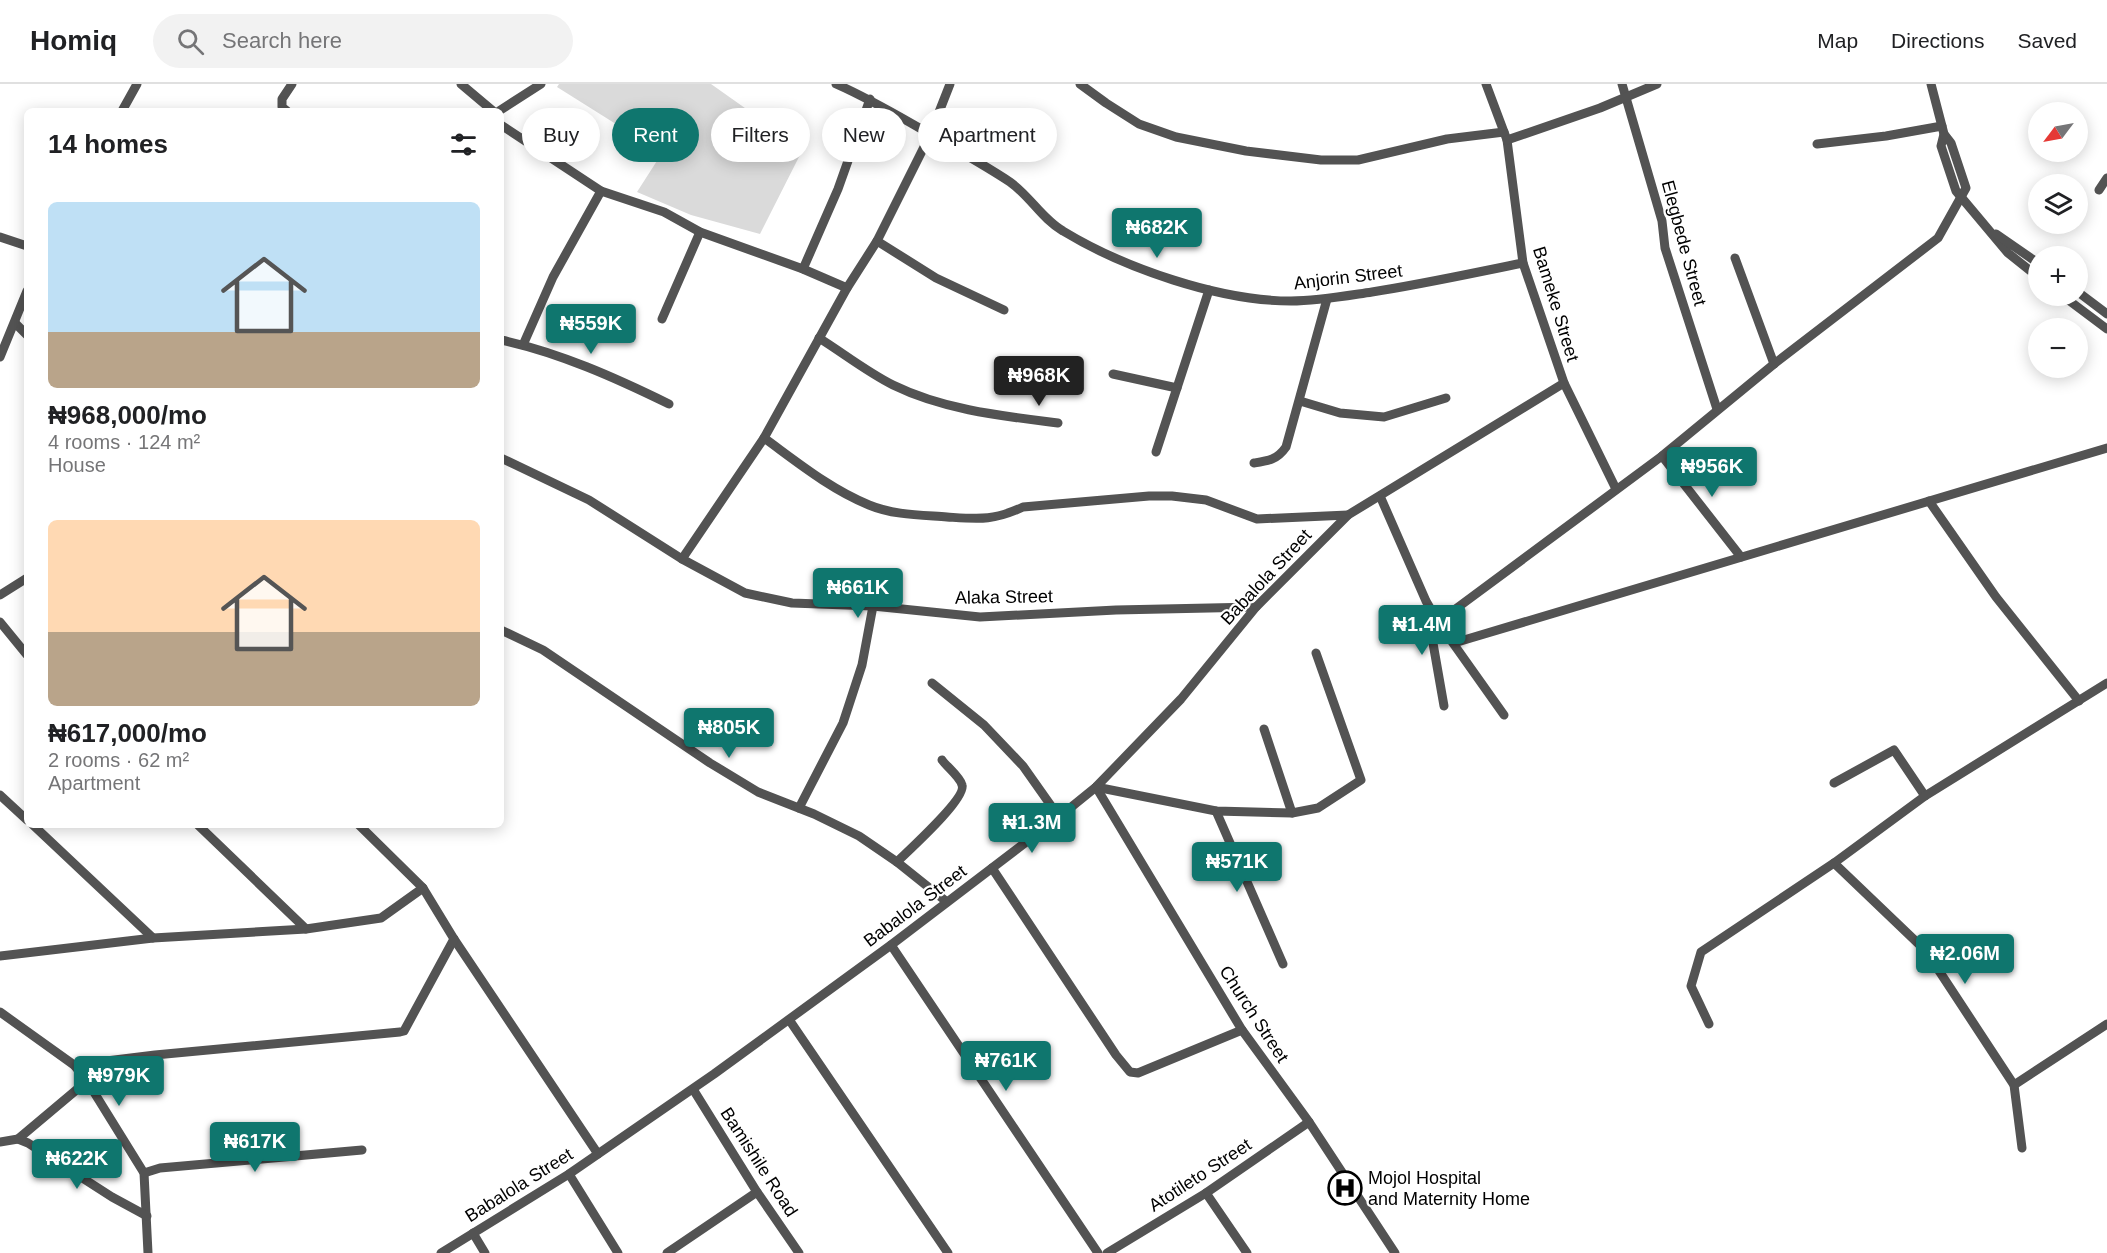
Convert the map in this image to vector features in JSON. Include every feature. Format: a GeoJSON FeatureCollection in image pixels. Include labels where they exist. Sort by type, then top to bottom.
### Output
{"type":"FeatureCollection","features":[{"type":"Feature","properties":{"kind":"street"},"geometry":{"type":"LineString","coordinates":[[124,108],[138,84]]}},
{"type":"Feature","properties":{"kind":"street"},"geometry":{"type":"LineString","coordinates":[[283,108],[282,99],[292,84]]}},
{"type":"Feature","properties":{"kind":"street"},"geometry":{"type":"LineString","coordinates":[[461,84],[487,108]]}},
{"type":"Feature","properties":{"kind":"street"},"geometry":{"type":"LineString","coordinates":[[504,108],[541,84]]}},
{"type":"Feature","properties":{"kind":"street","name":"Anjorin Street"},"geometry":{"type":"LineString","coordinates":[[836,84],[870,99],[918,128]]}},
{"type":"Feature","properties":{"kind":"street"},"geometry":{"type":"LineString","coordinates":[[941,108],[950,84]]}},
{"type":"Feature","properties":{"kind":"street"},"geometry":{"type":"LineString","coordinates":[[1080,84],[1139,124],[1176,137],[1246,151],[1321,160],[1358,160],[1447,139],[1505,136],[1626,98],[1658,84]]}},
{"type":"Feature","properties":{"kind":"street","name":"Bameke Street"},"geometry":{"type":"LineString","coordinates":[[1486,84],[1505,136],[1523,263],[1564,382],[1616,489]]}},
{"type":"Feature","properties":{"kind":"street","name":"Elegbede Street"},"geometry":{"type":"LineString","coordinates":[[1622,84],[1662,221],[1665,248],[1718,409]]}},
{"type":"Feature","properties":{"kind":"street"},"geometry":{"type":"LineString","coordinates":[[1437,622],[1662,456],[1774,364],[1942,235],[1966,188],[1951,143],[1943,130],[1931,84]]}},
{"type":"Feature","properties":{"kind":"street"},"geometry":{"type":"LineString","coordinates":[[803,269],[838,189],[870,99]]}},
{"type":"Feature","properties":{"kind":"street"},"geometry":{"type":"LineString","coordinates":[[504,127],[601,191],[664,212],[700,232],[803,269],[847,288]]}},
{"type":"Feature","properties":{"kind":"street"},"geometry":{"type":"LineString","coordinates":[[1818,144],[1943,130]]}},
{"type":"Feature","properties":{"kind":"street"},"geometry":{"type":"LineString","coordinates":[[682,559],[764,438],[847,288],[877,241],[918,159]]}},
{"type":"Feature","properties":{"kind":"street","name":"Anjorin Street"},"geometry":{"type":"LineString","coordinates":[[978,162],[1011,183],[1033,202],[1052,224],[1103,254],[1209,290],[1253,298],[1289,301],[1327,299],[1427,283],[1523,263]]}},
{"type":"Feature","properties":{"kind":"street"},"geometry":{"type":"LineString","coordinates":[[2099,190],[2107,178]]}},
{"type":"Feature","properties":{"kind":"street"},"geometry":{"type":"LineString","coordinates":[[523,345],[553,277],[601,191]]}},
{"type":"Feature","properties":{"kind":"street"},"geometry":{"type":"LineString","coordinates":[[1962,197],[2008,253],[2028,269]]}},
{"type":"Feature","properties":{"kind":"street"},"geometry":{"type":"LineString","coordinates":[[1989,230],[2028,256]]}},
{"type":"Feature","properties":{"kind":"street"},"geometry":{"type":"LineString","coordinates":[[662,320],[700,232]]}},
{"type":"Feature","properties":{"kind":"street"},"geometry":{"type":"LineString","coordinates":[[0,237],[24,245]]}},
{"type":"Feature","properties":{"kind":"street"},"geometry":{"type":"LineString","coordinates":[[877,241],[936,278],[1004,309]]}},
{"type":"Feature","properties":{"kind":"street"},"geometry":{"type":"LineString","coordinates":[[1735,258],[1774,364]]}},
{"type":"Feature","properties":{"kind":"street"},"geometry":{"type":"LineString","coordinates":[[1156,452],[1209,290]]}},
{"type":"Feature","properties":{"kind":"street"},"geometry":{"type":"LineString","coordinates":[[0,357],[24,299]]}},
{"type":"Feature","properties":{"kind":"street"},"geometry":{"type":"LineString","coordinates":[[1254,463],[1270,461],[1280,455],[1286,447],[1327,299]]}},
{"type":"Feature","properties":{"kind":"street"},"geometry":{"type":"LineString","coordinates":[[2088,300],[2107,314]]}},
{"type":"Feature","properties":{"kind":"street"},"geometry":{"type":"LineString","coordinates":[[2076,306],[2107,329]]}},
{"type":"Feature","properties":{"kind":"street"},"geometry":{"type":"LineString","coordinates":[[15,323],[24,331]]}},
{"type":"Feature","properties":{"kind":"street"},"geometry":{"type":"LineString","coordinates":[[819,338],[892,384],[933,402],[1016,418],[1058,423]]}},
{"type":"Feature","properties":{"kind":"street"},"geometry":{"type":"LineString","coordinates":[[504,341],[523,345],[624,382],[669,404]]}},
{"type":"Feature","properties":{"kind":"street"},"geometry":{"type":"LineString","coordinates":[[1113,374],[1177,388]]}},
{"type":"Feature","properties":{"kind":"street","name":"Babalola Street"},"geometry":{"type":"LineString","coordinates":[[441,1253],[569,1174],[790,1021],[1059,817],[1096,787],[1181,699],[1256,607],[1348,515],[1564,382]]}},
{"type":"Feature","properties":{"kind":"street"},"geometry":{"type":"LineString","coordinates":[[1300,401],[1340,413],[1384,417],[1446,398]]}},
{"type":"Feature","properties":{"kind":"street"},"geometry":{"type":"LineString","coordinates":[[764,438],[825,482],[871,505],[907,514],[986,519],[1005,515],[1023,507],[1149,496],[1206,500],[1257,519],[1348,515]]}},
{"type":"Feature","properties":{"kind":"street"},"geometry":{"type":"LineString","coordinates":[[1454,643],[2107,448]]}},
{"type":"Feature","properties":{"kind":"street"},"geometry":{"type":"LineString","coordinates":[[1662,456],[1741,557]]}},
{"type":"Feature","properties":{"kind":"street","name":"Alaka Street"},"geometry":{"type":"LineString","coordinates":[[504,459],[589,500],[682,559],[745,593],[792,603],[873,606],[980,617],[1116,610],[1256,607]]}},
{"type":"Feature","properties":{"kind":"street"},"geometry":{"type":"LineString","coordinates":[[1380,496],[1437,622],[1504,715]]}},
{"type":"Feature","properties":{"kind":"street"},"geometry":{"type":"LineString","coordinates":[[1929,501],[1996,597],[2079,701]]}},
{"type":"Feature","properties":{"kind":"street"},"geometry":{"type":"LineString","coordinates":[[0,595],[24,580]]}},
{"type":"Feature","properties":{"kind":"street"},"geometry":{"type":"LineString","coordinates":[[1426,601],[1444,706]]}},
{"type":"Feature","properties":{"kind":"street"},"geometry":{"type":"LineString","coordinates":[[800,808],[843,723],[862,664],[873,606]]}},
{"type":"Feature","properties":{"kind":"street"},"geometry":{"type":"LineString","coordinates":[[0,622],[24,651]]}},
{"type":"Feature","properties":{"kind":"street"},"geometry":{"type":"LineString","coordinates":[[504,631],[543,650],[758,792],[800,808],[859,836],[897,862],[946,902]]}},
{"type":"Feature","properties":{"kind":"street"},"geometry":{"type":"LineString","coordinates":[[1096,787],[1215,811],[1292,813],[1317,808],[1361,780],[1316,653]]}},
{"type":"Feature","properties":{"kind":"street"},"geometry":{"type":"LineString","coordinates":[[932,683],[984,725],[1023,766],[1059,817]]}},
{"type":"Feature","properties":{"kind":"street"},"geometry":{"type":"LineString","coordinates":[[1709,1024],[1691,986],[1701,952],[1834,863],[1925,796],[2107,683]]}},
{"type":"Feature","properties":{"kind":"street"},"geometry":{"type":"LineString","coordinates":[[1263,729],[1292,813]]}},
{"type":"Feature","properties":{"kind":"street"},"geometry":{"type":"LineString","coordinates":[[1834,783],[1894,750],[1925,796]]}},
{"type":"Feature","properties":{"kind":"street"},"geometry":{"type":"LineString","coordinates":[[897,862],[948,810],[963,791],[962,784],[942,760]]}},
{"type":"Feature","properties":{"kind":"street","name":"Church Street"},"geometry":{"type":"LineString","coordinates":[[1096,787],[1242,1030],[1309,1122],[1395,1253]]}},
{"type":"Feature","properties":{"kind":"street"},"geometry":{"type":"LineString","coordinates":[[0,795],[24,816]]}},
{"type":"Feature","properties":{"kind":"street"},"geometry":{"type":"LineString","coordinates":[[1215,811],[1283,964]]}},
{"type":"Feature","properties":{"kind":"street"},"geometry":{"type":"LineString","coordinates":[[36,828],[153,938]]}},
{"type":"Feature","properties":{"kind":"street"},"geometry":{"type":"LineString","coordinates":[[201,828],[306,929]]}},
{"type":"Feature","properties":{"kind":"street"},"geometry":{"type":"LineString","coordinates":[[362,828],[423,888],[454,939],[597,1154]]}},
{"type":"Feature","properties":{"kind":"street"},"geometry":{"type":"LineString","coordinates":[[1834,863],[1926,951],[2014,1085],[2022,1148]]}},
{"type":"Feature","properties":{"kind":"street"},"geometry":{"type":"LineString","coordinates":[[992,868],[1116,1055],[1130,1072],[1138,1074],[1242,1030]]}},
{"type":"Feature","properties":{"kind":"street"},"geometry":{"type":"LineString","coordinates":[[0,956],[153,938],[306,929],[381,918],[423,888]]}},
{"type":"Feature","properties":{"kind":"street"},"geometry":{"type":"LineString","coordinates":[[74,1065],[404,1031],[454,939]]}},
{"type":"Feature","properties":{"kind":"street"},"geometry":{"type":"LineString","coordinates":[[891,945],[1098,1253]]}},
{"type":"Feature","properties":{"kind":"street"},"geometry":{"type":"LineString","coordinates":[[0,1012],[74,1065],[87,1081],[144,1173],[147,1253]]}},
{"type":"Feature","properties":{"kind":"street"},"geometry":{"type":"LineString","coordinates":[[790,1021],[948,1253]]}},
{"type":"Feature","properties":{"kind":"street"},"geometry":{"type":"LineString","coordinates":[[2014,1085],[2107,1024]]}},
{"type":"Feature","properties":{"kind":"street"},"geometry":{"type":"LineString","coordinates":[[0,1142],[18,1139],[87,1081]]}},
{"type":"Feature","properties":{"kind":"street","name":"Bamishile Road"},"geometry":{"type":"LineString","coordinates":[[693,1089],[757,1192],[799,1253]]}},
{"type":"Feature","properties":{"kind":"street","name":"Atotileto Street"},"geometry":{"type":"LineString","coordinates":[[1107,1253],[1206,1193],[1309,1122]]}},
{"type":"Feature","properties":{"kind":"street"},"geometry":{"type":"LineString","coordinates":[[18,1139],[147,1216]]}},
{"type":"Feature","properties":{"kind":"street"},"geometry":{"type":"LineString","coordinates":[[144,1173],[160,1168],[362,1150]]}},
{"type":"Feature","properties":{"kind":"street"},"geometry":{"type":"LineString","coordinates":[[569,1174],[618,1253]]}},
{"type":"Feature","properties":{"kind":"street"},"geometry":{"type":"LineString","coordinates":[[667,1253],[757,1192]]}},
{"type":"Feature","properties":{"kind":"street"},"geometry":{"type":"LineString","coordinates":[[1206,1193],[1247,1253]]}},
{"type":"Feature","properties":{"kind":"street"},"geometry":{"type":"LineString","coordinates":[[473,1233],[485,1253]]}},
{"type":"Feature","properties":{"kind":"shaded area"},"geometry":{"type":"Polygon","coordinates":[[[559,84],[711,84],[745,108],[711,108],[711,162],[796,162],[760,234],[691,215],[637,192],[656,162],[699,162],[699,108],[612,108],[612,122],[600,114],[600,108],[590,108],[557,87],[559,84]]]}},
{"type":"Feature","properties":{"kind":"place","name":"Mojol Hospital and Maternity Home"},"geometry":{"type":"Point","coordinates":[1345,1188]}}]}
